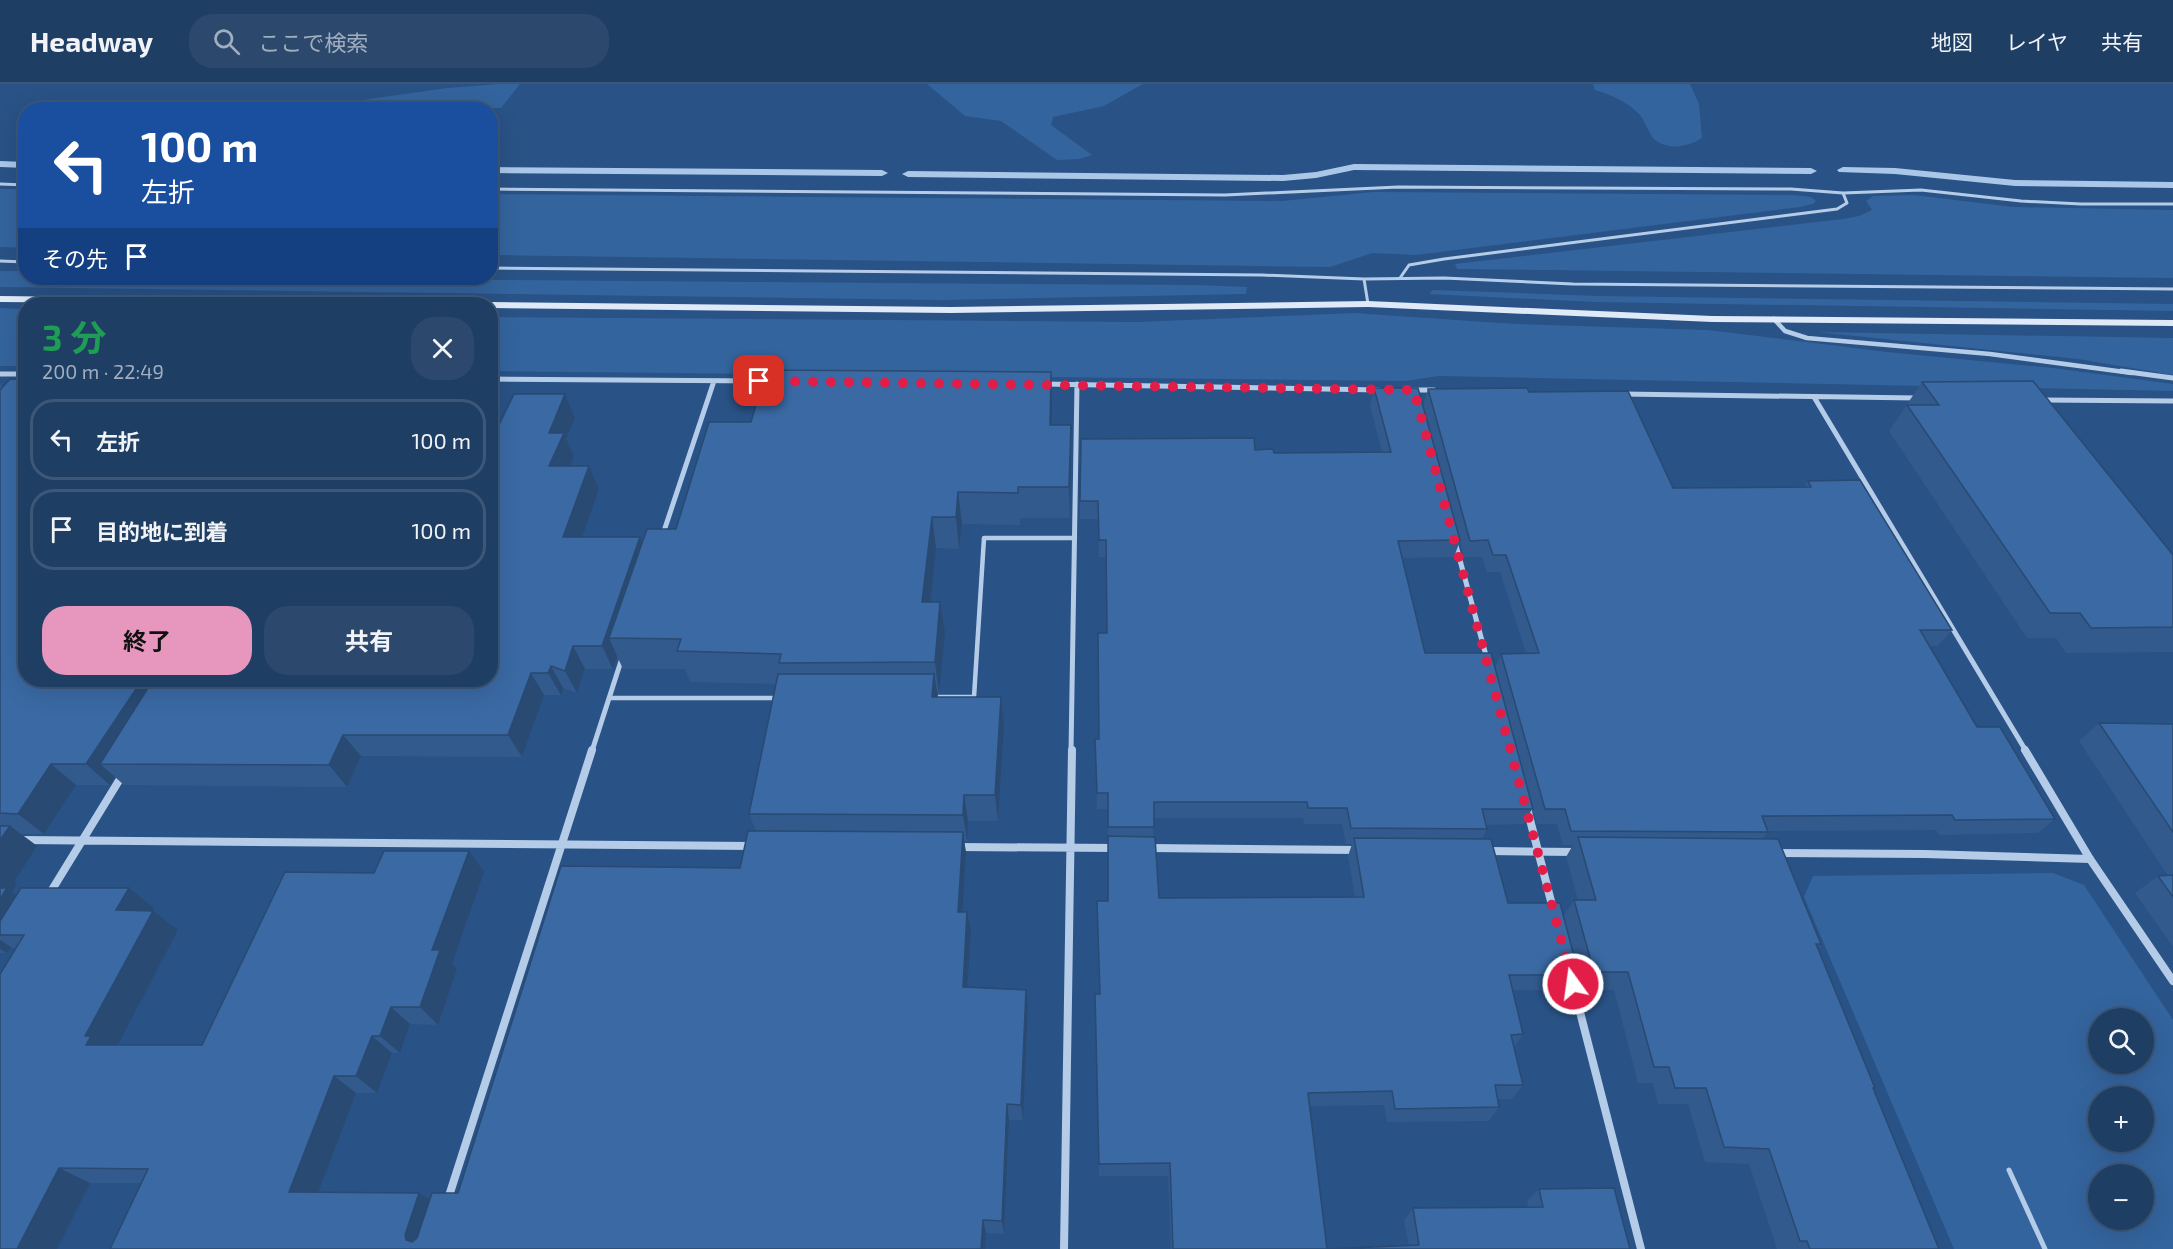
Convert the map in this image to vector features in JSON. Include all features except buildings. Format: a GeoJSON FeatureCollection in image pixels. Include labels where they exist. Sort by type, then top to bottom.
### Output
{"type":"FeatureCollection","features":[{"type":"Feature","properties":{"kind":"street"},"geometry":{"type":"LineString","coordinates":[[0,299],[18,299]]}},
{"type":"Feature","properties":{"kind":"street"},"geometry":{"type":"LineString","coordinates":[[498,305],[951,310],[1368,304],[1774,319],[2173,323]]}},
{"type":"Feature","properties":{"kind":"street"},"geometry":{"type":"LineString","coordinates":[[1774,319],[1785,331],[1808,338],[1990,354],[2173,378]]}},
{"type":"Feature","properties":{"kind":"street"},"geometry":{"type":"LineString","coordinates":[[0,374],[18,375]]}},
{"type":"Feature","properties":{"kind":"street"},"geometry":{"type":"LineString","coordinates":[[498,379],[772,381]]}},
{"type":"Feature","properties":{"kind":"street"},"geometry":{"type":"LineString","coordinates":[[661,540],[714,381]]}},
{"type":"Feature","properties":{"kind":"street"},"geometry":{"type":"LineString","coordinates":[[1030,384],[1391,390]]}},
{"type":"Feature","properties":{"kind":"street"},"geometry":{"type":"LineString","coordinates":[[1064,1249],[1077,384]]}},
{"type":"Feature","properties":{"kind":"street"},"geometry":{"type":"LineString","coordinates":[[1402,390],[1438,391]]}},
{"type":"Feature","properties":{"kind":"street"},"geometry":{"type":"LineString","coordinates":[[1414,390],[1417,402]]}},
{"type":"Feature","properties":{"kind":"street"},"geometry":{"type":"LineString","coordinates":[[1615,394],[1922,398]]}},
{"type":"Feature","properties":{"kind":"street"},"geometry":{"type":"LineString","coordinates":[[1814,397],[2090,860],[2173,981]]}},
{"type":"Feature","properties":{"kind":"street"},"geometry":{"type":"LineString","coordinates":[[2030,399],[2173,401]]}},
{"type":"Feature","properties":{"kind":"street"},"geometry":{"type":"LineString","coordinates":[[1454,540],[1489,667]]}},
{"type":"Feature","properties":{"kind":"street"},"geometry":{"type":"LineString","coordinates":[[446,1204],[560,844],[624,653]]}},
{"type":"Feature","properties":{"kind":"street"},"geometry":{"type":"LineString","coordinates":[[47,899],[126,770]]}},
{"type":"Feature","properties":{"kind":"street"},"geometry":{"type":"LineString","coordinates":[[1526,805],[1556,920]]}},
{"type":"Feature","properties":{"kind":"street"},"geometry":{"type":"LineString","coordinates":[[12,840],[762,846]]}},
{"type":"Feature","properties":{"kind":"street"},"geometry":{"type":"LineString","coordinates":[[951,847],[1128,848]]}},
{"type":"Feature","properties":{"kind":"street"},"geometry":{"type":"LineString","coordinates":[[1140,848],[1363,850]]}},
{"type":"Feature","properties":{"kind":"street"},"geometry":{"type":"LineString","coordinates":[[1480,851],[1586,852]]}},
{"type":"Feature","properties":{"kind":"street"},"geometry":{"type":"LineString","coordinates":[[1764,853],[1925,854],[2090,860]]}},
{"type":"Feature","properties":{"kind":"street"},"geometry":{"type":"LineString","coordinates":[[1568,965],[1641,1249]]}},
{"type":"Feature","properties":{"kind":"lane"},"geometry":{"type":"LineString","coordinates":[[0,184],[18,185]]}},
{"type":"Feature","properties":{"kind":"lane"},"geometry":{"type":"LineString","coordinates":[[498,189],[1225,195],[1398,187],[1791,189],[1843,193],[1921,190],[2069,203],[2173,204]]}},
{"type":"Feature","properties":{"kind":"lane"},"geometry":{"type":"LineString","coordinates":[[1400,278],[1409,265],[1444,259],[1837,209],[1847,202],[1843,193]]}},
{"type":"Feature","properties":{"kind":"lane"},"geometry":{"type":"LineString","coordinates":[[0,261],[18,262]]}},
{"type":"Feature","properties":{"kind":"lane"},"geometry":{"type":"LineString","coordinates":[[498,268],[1238,275],[1573,284],[2173,289]]}},
{"type":"Feature","properties":{"kind":"lane"},"geometry":{"type":"LineString","coordinates":[[1364,279],[1368,304]]}},
{"type":"Feature","properties":{"kind":"lane"},"geometry":{"type":"LineString","coordinates":[[927,697],[974,697],[984,538],[1075,538]]}},
{"type":"Feature","properties":{"kind":"lane"},"geometry":{"type":"LineString","coordinates":[[609,698],[785,698]]}},
{"type":"Feature","properties":{"kind":"lane"},"geometry":{"type":"LineString","coordinates":[[1776,853],[1781,864]]}},
{"type":"Feature","properties":{"kind":"lane"},"geometry":{"type":"LineString","coordinates":[[2009,1170],[2045,1249]]}},
{"type":"Feature","properties":{"kind":"shaded area"},"geometry":{"type":"Polygon","coordinates":[[[520,84],[501,108],[498,108],[498,102],[348,102],[447,88],[520,84]]]}},
{"type":"Feature","properties":{"kind":"shaded area"},"geometry":{"type":"Polygon","coordinates":[[[927,84],[1143,84],[1104,106],[1053,117],[1051,125],[1092,155],[1079,159],[1057,160],[1001,121],[965,116],[927,84]]]}},
{"type":"Feature","properties":{"kind":"shaded area"},"geometry":{"type":"Polygon","coordinates":[[[1593,84],[1690,84],[1699,104],[1702,138],[1691,144],[1678,146],[1660,143],[1652,137],[1635,110],[1608,94],[1595,90],[1593,84]]]}},
{"type":"Feature","properties":{"kind":"shaded area"},"geometry":{"type":"Polygon","coordinates":[[[0,189],[18,189],[18,248],[0,247],[0,189]]]}},
{"type":"Feature","properties":{"kind":"shaded area"},"geometry":{"type":"Polygon","coordinates":[[[1373,192],[1794,195],[1811,197],[1816,201],[1800,207],[1416,255],[1372,253],[1330,267],[498,255],[498,194],[1282,201],[1373,192]]]}},
{"type":"Feature","properties":{"kind":"shaded area"},"geometry":{"type":"Polygon","coordinates":[[[1914,195],[2013,207],[2173,210],[2173,278],[1457,269],[1455,264],[1843,219],[1859,216],[1872,210],[1866,201],[1873,196],[1914,195]]]}},
{"type":"Feature","properties":{"kind":"shaded area"},"geometry":{"type":"Polygon","coordinates":[[[0,271],[18,271],[18,285],[498,285],[498,280],[1247,287],[1246,294],[943,300],[0,287],[0,271]]]}},
{"type":"Feature","properties":{"kind":"shaded area"},"geometry":{"type":"Polygon","coordinates":[[[1433,290],[1599,296],[2173,304],[2173,311],[1595,302],[1429,294],[1433,290]]]}},
{"type":"Feature","properties":{"kind":"shaded area"},"geometry":{"type":"Polygon","coordinates":[[[0,308],[18,309],[18,366],[0,366],[0,308]]]}},
{"type":"Feature","properties":{"kind":"shaded area"},"geometry":{"type":"Polygon","coordinates":[[[1354,313],[1515,324],[1708,330],[1887,352],[2053,368],[2173,384],[2173,391],[1439,376],[1405,381],[498,371],[498,317],[1138,322],[1354,313]]]}},
{"type":"Feature","properties":{"kind":"shaded area"},"geometry":{"type":"Polygon","coordinates":[[[1817,332],[2173,338],[2173,375],[2078,359],[1817,332]]]}},
{"type":"Feature","properties":{"kind":"shaded area"},"geometry":{"type":"Polygon","coordinates":[[[2053,873],[2084,885],[2173,1020],[2173,1249],[1954,1249],[1804,897],[1813,876],[2053,873]]]}},
{"type":"Feature","properties":{"kind":"waterway"},"geometry":{"type":"LineString","coordinates":[[0,164],[18,165]]}},
{"type":"Feature","properties":{"kind":"waterway"},"geometry":{"type":"LineString","coordinates":[[908,174],[1283,178],[1316,175],[1354,167],[1811,171]]}},
{"type":"Feature","properties":{"kind":"waterway"},"geometry":{"type":"LineString","coordinates":[[498,170],[882,173]]}},
{"type":"Feature","properties":{"kind":"waterway"},"geometry":{"type":"LineString","coordinates":[[1843,170],[1895,171],[2015,183],[2173,185]]}},
{"type":"Feature","properties":{"kind":"route"},"geometry":{"type":"LineString","coordinates":[[759,381],[1414,390],[1573,984]]}}]}
